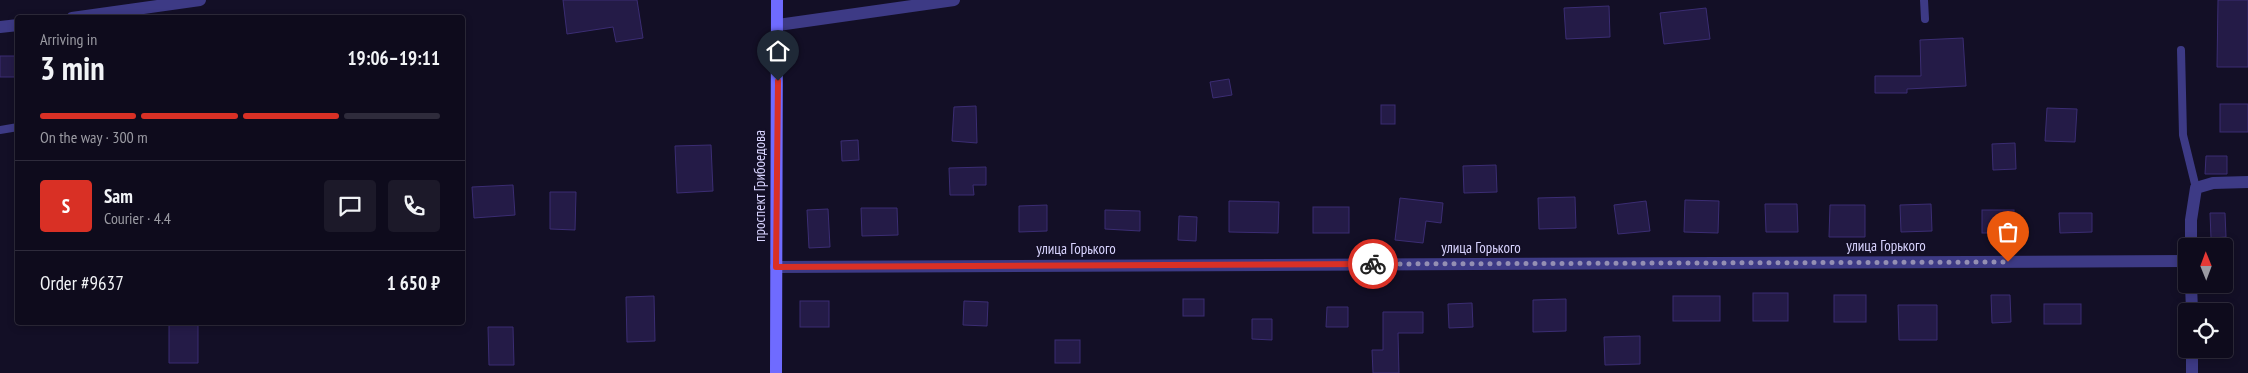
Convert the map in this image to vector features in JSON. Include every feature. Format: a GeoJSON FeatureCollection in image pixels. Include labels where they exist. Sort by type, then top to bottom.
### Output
{"type":"FeatureCollection","features":[{"type":"Feature","properties":{"kind":"street"},"geometry":{"type":"LineString","coordinates":[[99,15],[200,0]]}},
{"type":"Feature","properties":{"kind":"street","name":"проспект Грибоедова"},"geometry":{"type":"LineString","coordinates":[[776,373],[777,0]]}},
{"type":"Feature","properties":{"kind":"street"},"geometry":{"type":"LineString","coordinates":[[778,25],[954,0]]}},
{"type":"Feature","properties":{"kind":"street"},"geometry":{"type":"LineString","coordinates":[[0,27],[15,25]]}},
{"type":"Feature","properties":{"kind":"street"},"geometry":{"type":"LineString","coordinates":[[2191,238],[2191,220],[2196,188],[2213,182],[2248,182]]}},
{"type":"Feature","properties":{"kind":"street","name":"улица Горького"},"geometry":{"type":"LineString","coordinates":[[776,267],[2178,261]]}},
{"type":"Feature","properties":{"kind":"street"},"geometry":{"type":"LineString","coordinates":[[2192,358],[2192,373]]}},
{"type":"Feature","properties":{"kind":"lane"},"geometry":{"type":"LineString","coordinates":[[1924,0],[1926,19]]}},
{"type":"Feature","properties":{"kind":"lane"},"geometry":{"type":"LineString","coordinates":[[2181,50],[2183,135],[2196,188]]}},
{"type":"Feature","properties":{"kind":"lane"},"geometry":{"type":"LineString","coordinates":[[0,130],[15,128]]}},
{"type":"Feature","properties":{"kind":"building"},"geometry":{"type":"Polygon","coordinates":[[[563,0],[637,0],[643,38],[616,42],[613,27],[567,34],[563,0]]]}},
{"type":"Feature","properties":{"kind":"building"},"geometry":{"type":"Polygon","coordinates":[[[2218,0],[2248,0],[2248,67],[2217,67],[2218,0]]]}},
{"type":"Feature","properties":{"kind":"building"},"geometry":{"type":"Polygon","coordinates":[[[1609,6],[1610,37],[1566,39],[1564,8],[1609,6]]]}},
{"type":"Feature","properties":{"kind":"building"},"geometry":{"type":"Polygon","coordinates":[[[1706,8],[1710,39],[1664,44],[1660,13],[1706,8]]]}},
{"type":"Feature","properties":{"kind":"building"},"geometry":{"type":"Polygon","coordinates":[[[1963,38],[1966,86],[1907,89],[1907,93],[1875,93],[1875,76],[1921,76],[1920,40],[1963,38]]]}},
{"type":"Feature","properties":{"kind":"building"},"geometry":{"type":"Polygon","coordinates":[[[0,56],[15,56],[15,77],[0,77],[0,56]]]}},
{"type":"Feature","properties":{"kind":"building"},"geometry":{"type":"Polygon","coordinates":[[[1229,79],[1232,95],[1213,98],[1210,82],[1229,79]]]}},
{"type":"Feature","properties":{"kind":"building"},"geometry":{"type":"Polygon","coordinates":[[[2220,104],[2248,104],[2248,132],[2220,132],[2220,104]]]}},
{"type":"Feature","properties":{"kind":"building"},"geometry":{"type":"Polygon","coordinates":[[[1381,105],[1395,105],[1395,124],[1381,124],[1381,105]]]}},
{"type":"Feature","properties":{"kind":"building"},"geometry":{"type":"Polygon","coordinates":[[[976,106],[977,143],[952,141],[954,107],[976,106]]]}},
{"type":"Feature","properties":{"kind":"building"},"geometry":{"type":"Polygon","coordinates":[[[2047,108],[2077,109],[2075,142],[2045,141],[2047,108]]]}},
{"type":"Feature","properties":{"kind":"building"},"geometry":{"type":"Polygon","coordinates":[[[858,140],[859,160],[842,161],[841,141],[858,140]]]}},
{"type":"Feature","properties":{"kind":"building"},"geometry":{"type":"Polygon","coordinates":[[[2015,143],[2016,169],[1993,170],[1992,144],[2015,143]]]}},
{"type":"Feature","properties":{"kind":"building"},"geometry":{"type":"Polygon","coordinates":[[[711,145],[713,191],[677,193],[675,146],[711,145]]]}},
{"type":"Feature","properties":{"kind":"building"},"geometry":{"type":"Polygon","coordinates":[[[2206,156],[2227,156],[2227,174],[2205,174],[2206,156]]]}},
{"type":"Feature","properties":{"kind":"building"},"geometry":{"type":"Polygon","coordinates":[[[1496,165],[1497,192],[1464,193],[1463,166],[1496,165]]]}},
{"type":"Feature","properties":{"kind":"building"},"geometry":{"type":"Polygon","coordinates":[[[986,167],[986,185],[973,185],[974,195],[950,195],[949,168],[986,167]]]}},
{"type":"Feature","properties":{"kind":"building"},"geometry":{"type":"Polygon","coordinates":[[[513,185],[515,215],[474,218],[472,187],[513,185]]]}},
{"type":"Feature","properties":{"kind":"building"},"geometry":{"type":"Polygon","coordinates":[[[550,192],[576,192],[575,230],[550,229],[550,192]]]}},
{"type":"Feature","properties":{"kind":"building"},"geometry":{"type":"Polygon","coordinates":[[[1575,197],[1576,228],[1539,229],[1538,198],[1575,197]]]}},
{"type":"Feature","properties":{"kind":"building"},"geometry":{"type":"Polygon","coordinates":[[[1400,198],[1443,203],[1441,223],[1426,221],[1423,243],[1395,240],[1400,198]]]}},
{"type":"Feature","properties":{"kind":"building"},"geometry":{"type":"Polygon","coordinates":[[[1685,200],[1719,201],[1718,233],[1684,232],[1685,200]]]}},
{"type":"Feature","properties":{"kind":"building"},"geometry":{"type":"Polygon","coordinates":[[[1229,201],[1279,202],[1278,233],[1229,232],[1229,201]]]}},
{"type":"Feature","properties":{"kind":"building"},"geometry":{"type":"Polygon","coordinates":[[[1646,201],[1650,231],[1618,234],[1614,205],[1646,201]]]}},
{"type":"Feature","properties":{"kind":"building"},"geometry":{"type":"Polygon","coordinates":[[[1765,204],[1797,204],[1798,232],[1766,232],[1765,204]]]}},
{"type":"Feature","properties":{"kind":"building"},"geometry":{"type":"Polygon","coordinates":[[[1931,204],[1932,231],[1901,232],[1900,205],[1931,204]]]}},
{"type":"Feature","properties":{"kind":"building"},"geometry":{"type":"Polygon","coordinates":[[[1047,205],[1047,231],[1019,232],[1019,206],[1047,205]]]}},
{"type":"Feature","properties":{"kind":"building"},"geometry":{"type":"Polygon","coordinates":[[[1830,205],[1865,205],[1865,237],[1829,237],[1830,205]]]}},
{"type":"Feature","properties":{"kind":"building"},"geometry":{"type":"Polygon","coordinates":[[[1313,207],[1349,207],[1349,233],[1313,233],[1313,207]]]}},
{"type":"Feature","properties":{"kind":"building"},"geometry":{"type":"Polygon","coordinates":[[[861,208],[897,208],[898,235],[862,236],[861,208]]]}},
{"type":"Feature","properties":{"kind":"building"},"geometry":{"type":"Polygon","coordinates":[[[828,209],[830,247],[809,248],[807,210],[828,209]]]}},
{"type":"Feature","properties":{"kind":"building"},"geometry":{"type":"Polygon","coordinates":[[[1105,210],[1140,211],[1140,231],[1105,229],[1105,210]]]}},
{"type":"Feature","properties":{"kind":"building"},"geometry":{"type":"Polygon","coordinates":[[[1982,210],[2014,210],[2014,233],[1982,233],[1982,210]]]}},
{"type":"Feature","properties":{"kind":"building"},"geometry":{"type":"Polygon","coordinates":[[[2059,213],[2092,213],[2092,232],[2060,233],[2059,213]]]}},
{"type":"Feature","properties":{"kind":"building"},"geometry":{"type":"Polygon","coordinates":[[[2210,213],[2225,213],[2226,237],[2211,238],[2210,213]]]}},
{"type":"Feature","properties":{"kind":"building"},"geometry":{"type":"Polygon","coordinates":[[[1179,216],[1197,217],[1196,241],[1178,240],[1179,216]]]}},
{"type":"Feature","properties":{"kind":"building"},"geometry":{"type":"Polygon","coordinates":[[[1753,293],[1788,293],[1788,321],[1753,321],[1753,293]]]}},
{"type":"Feature","properties":{"kind":"building"},"geometry":{"type":"Polygon","coordinates":[[[1834,295],[1866,295],[1866,322],[1834,322],[1834,295]]]}},
{"type":"Feature","properties":{"kind":"building"},"geometry":{"type":"Polygon","coordinates":[[[1991,295],[2010,295],[2011,322],[1992,323],[1991,295]]]}},
{"type":"Feature","properties":{"kind":"building"},"geometry":{"type":"Polygon","coordinates":[[[654,296],[655,341],[627,342],[626,297],[654,296]]]}},
{"type":"Feature","properties":{"kind":"building"},"geometry":{"type":"Polygon","coordinates":[[[1673,296],[1720,296],[1720,321],[1673,321],[1673,296]]]}},
{"type":"Feature","properties":{"kind":"building"},"geometry":{"type":"Polygon","coordinates":[[[1183,299],[1204,299],[1204,316],[1183,316],[1183,299]]]}},
{"type":"Feature","properties":{"kind":"building"},"geometry":{"type":"Polygon","coordinates":[[[1566,299],[1566,331],[1533,332],[1533,300],[1566,299]]]}},
{"type":"Feature","properties":{"kind":"building"},"geometry":{"type":"Polygon","coordinates":[[[800,301],[829,301],[829,327],[800,327],[800,301]]]}},
{"type":"Feature","properties":{"kind":"building"},"geometry":{"type":"Polygon","coordinates":[[[964,301],[988,302],[987,326],[963,325],[964,301]]]}},
{"type":"Feature","properties":{"kind":"building"},"geometry":{"type":"Polygon","coordinates":[[[1472,303],[1473,327],[1449,328],[1448,304],[1472,303]]]}},
{"type":"Feature","properties":{"kind":"building"},"geometry":{"type":"Polygon","coordinates":[[[2044,304],[2081,304],[2081,324],[2044,324],[2044,304]]]}},
{"type":"Feature","properties":{"kind":"building"},"geometry":{"type":"Polygon","coordinates":[[[1898,305],[1937,305],[1937,340],[1899,340],[1898,305]]]}},
{"type":"Feature","properties":{"kind":"building"},"geometry":{"type":"Polygon","coordinates":[[[1327,307],[1348,307],[1348,327],[1326,327],[1327,307]]]}},
{"type":"Feature","properties":{"kind":"building"},"geometry":{"type":"Polygon","coordinates":[[[1383,312],[1423,312],[1423,333],[1398,333],[1399,373],[1373,373],[1372,350],[1383,350],[1383,312]]]}},
{"type":"Feature","properties":{"kind":"building"},"geometry":{"type":"Polygon","coordinates":[[[1252,319],[1272,319],[1272,340],[1252,339],[1252,319]]]}},
{"type":"Feature","properties":{"kind":"building"},"geometry":{"type":"Polygon","coordinates":[[[169,325],[198,325],[198,363],[169,363],[169,325]]]}},
{"type":"Feature","properties":{"kind":"building"},"geometry":{"type":"Polygon","coordinates":[[[488,327],[513,327],[514,365],[489,365],[488,327]]]}},
{"type":"Feature","properties":{"kind":"building"},"geometry":{"type":"Polygon","coordinates":[[[1640,336],[1640,364],[1605,365],[1604,337],[1640,336]]]}},
{"type":"Feature","properties":{"kind":"building"},"geometry":{"type":"Polygon","coordinates":[[[1055,340],[1080,340],[1080,363],[1055,363],[1055,340]]]}},
{"type":"Feature","properties":{"kind":"way so far"},"geometry":{"type":"LineString","coordinates":[[1373,264],[2008,262]]}},
{"type":"Feature","properties":{"kind":"route"},"geometry":{"type":"LineString","coordinates":[[778,81],[776,267],[1373,264]]}}]}
